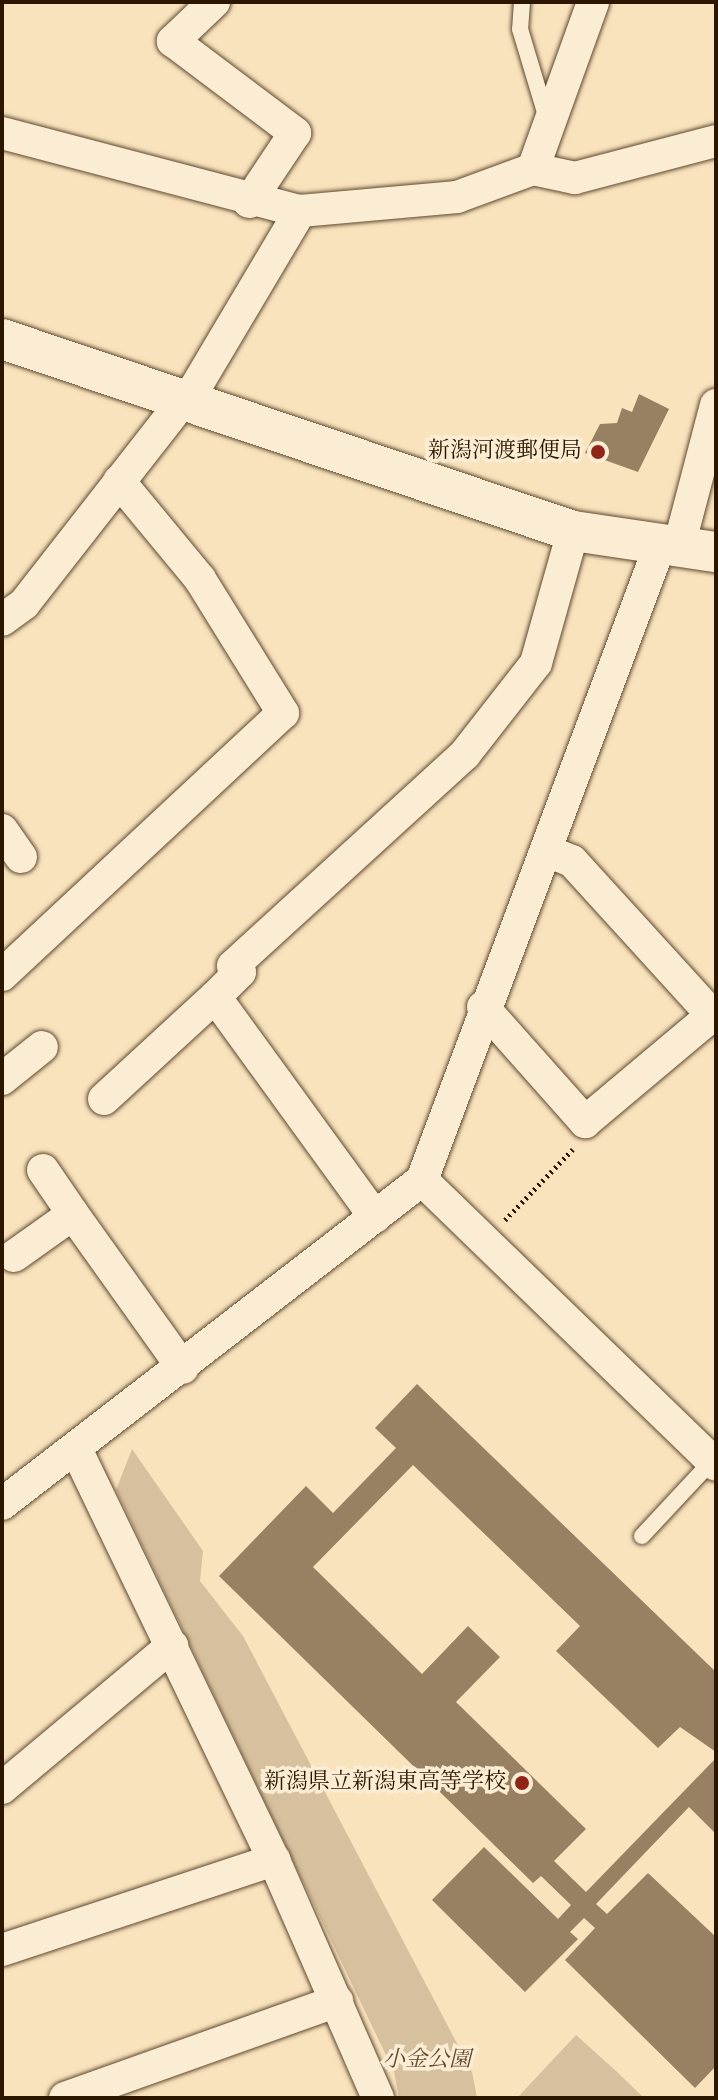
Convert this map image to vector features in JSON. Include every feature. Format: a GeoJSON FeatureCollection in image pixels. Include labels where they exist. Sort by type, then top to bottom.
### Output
{"type":"FeatureCollection","features":[{"type":"Feature","properties":{"kind":"street"},"geometry":{"type":"LineString","coordinates":[[214,2],[173,41],[295,133],[249,202]]}},
{"type":"Feature","properties":{"kind":"street"},"geometry":{"type":"LineString","coordinates":[[533,169],[593,2]]}},
{"type":"Feature","properties":{"kind":"street"},"geometry":{"type":"LineString","coordinates":[[2,133],[249,202],[300,211],[406,207],[533,169],[575,178],[716,141]]}},
{"type":"Feature","properties":{"kind":"street"},"geometry":{"type":"LineString","coordinates":[[2,620],[24,604],[186,400],[300,211]]}},
{"type":"Feature","properties":{"kind":"street"},"geometry":{"type":"LineString","coordinates":[[2,339],[573,531],[685,548]]}},
{"type":"Feature","properties":{"kind":"street"},"geometry":{"type":"LineString","coordinates":[[5,1494],[76,1449],[422,1180],[483,1007],[547,851],[685,548],[716,405]]}},
{"type":"Feature","properties":{"kind":"street"},"geometry":{"type":"LineString","coordinates":[[2,975],[283,713],[200,579],[119,481]]}},
{"type":"Feature","properties":{"kind":"street"},"geometry":{"type":"LineString","coordinates":[[104,1099],[240,972],[233,966],[465,754],[536,663],[573,531]]}},
{"type":"Feature","properties":{"kind":"street"},"geometry":{"type":"LineString","coordinates":[[2,830],[21,857]]}},
{"type":"Feature","properties":{"kind":"street"},"geometry":{"type":"LineString","coordinates":[[483,1007],[585,1122],[715,1016],[572,861],[547,851]]}},
{"type":"Feature","properties":{"kind":"street"},"geometry":{"type":"LineString","coordinates":[[215,997],[375,1217]]}},
{"type":"Feature","properties":{"kind":"street"},"geometry":{"type":"LineString","coordinates":[[2,1079],[42,1047]]}},
{"type":"Feature","properties":{"kind":"street"},"geometry":{"type":"LineString","coordinates":[[43,1170],[183,1368]]}},
{"type":"Feature","properties":{"kind":"street"},"geometry":{"type":"LineString","coordinates":[[422,1180],[714,1463]]}},
{"type":"Feature","properties":{"kind":"street"},"geometry":{"type":"LineString","coordinates":[[14,1256],[73,1214]]}},
{"type":"Feature","properties":{"kind":"street"},"geometry":{"type":"LineString","coordinates":[[76,1449],[274,1860],[378,2098]]}},
{"type":"Feature","properties":{"kind":"street"},"geometry":{"type":"LineString","coordinates":[[2,1788],[172,1646]]}},
{"type":"Feature","properties":{"kind":"street"},"geometry":{"type":"LineString","coordinates":[[2,1950],[274,1860]]}},
{"type":"Feature","properties":{"kind":"street"},"geometry":{"type":"LineString","coordinates":[[65,2098],[337,2001]]}},
{"type":"Feature","properties":{"kind":"lane"},"geometry":{"type":"LineString","coordinates":[[522,2],[520,29],[549,124]]}},
{"type":"Feature","properties":{"kind":"lane"},"geometry":{"type":"LineString","coordinates":[[642,1536],[714,1463]]}},
{"type":"Feature","properties":{"kind":"path"},"geometry":{"type":"LineString","coordinates":[[485,1241],[586,1135],[585,1122]]}},
{"type":"Feature","properties":{"kind":"green space","name":"小金公園"},"geometry":{"type":"Polygon","coordinates":[[[132,1449],[203,1551],[200,1581],[243,1636],[472,2072],[477,2098],[399,2098],[394,2072],[116,1490],[132,1449]]]}},
{"type":"Feature","properties":{"kind":"green space"},"geometry":{"type":"Polygon","coordinates":[[[576,2035],[616,2071],[644,2098],[517,2098],[576,2035]]]}},
{"type":"Feature","properties":{"kind":"building"},"geometry":{"type":"Polygon","coordinates":[[[639,394],[669,409],[638,472],[585,453],[600,424],[617,423],[622,408],[632,412],[639,394]]]}},
{"type":"Feature","properties":{"kind":"building"},"geometry":{"type":"Polygon","coordinates":[[[417,1384],[716,1672],[716,1752],[680,1727],[658,1748],[556,1651],[580,1626],[413,1465],[313,1567],[422,1674],[468,1626],[500,1657],[456,1702],[586,1829],[554,1861],[586,1892],[716,1758],[716,1834],[689,1807],[596,1904],[607,1914],[648,1873],[716,1937],[716,2066],[695,2088],[565,1960],[595,1928],[584,1918],[570,1932],[578,1939],[525,1992],[432,1900],[484,1847],[558,1919],[571,1905],[541,1876],[533,1883],[219,1576],[306,1486],[333,1513],[396,1448],[375,1428],[417,1384]]]}},
{"type":"Feature","properties":{"kind":"place","name":"新潟河渡郵便局"},"geometry":{"type":"Point","coordinates":[598,452]}},
{"type":"Feature","properties":{"kind":"place","name":"新潟県立新潟東高等学校"},"geometry":{"type":"Point","coordinates":[522,1783]}}]}
